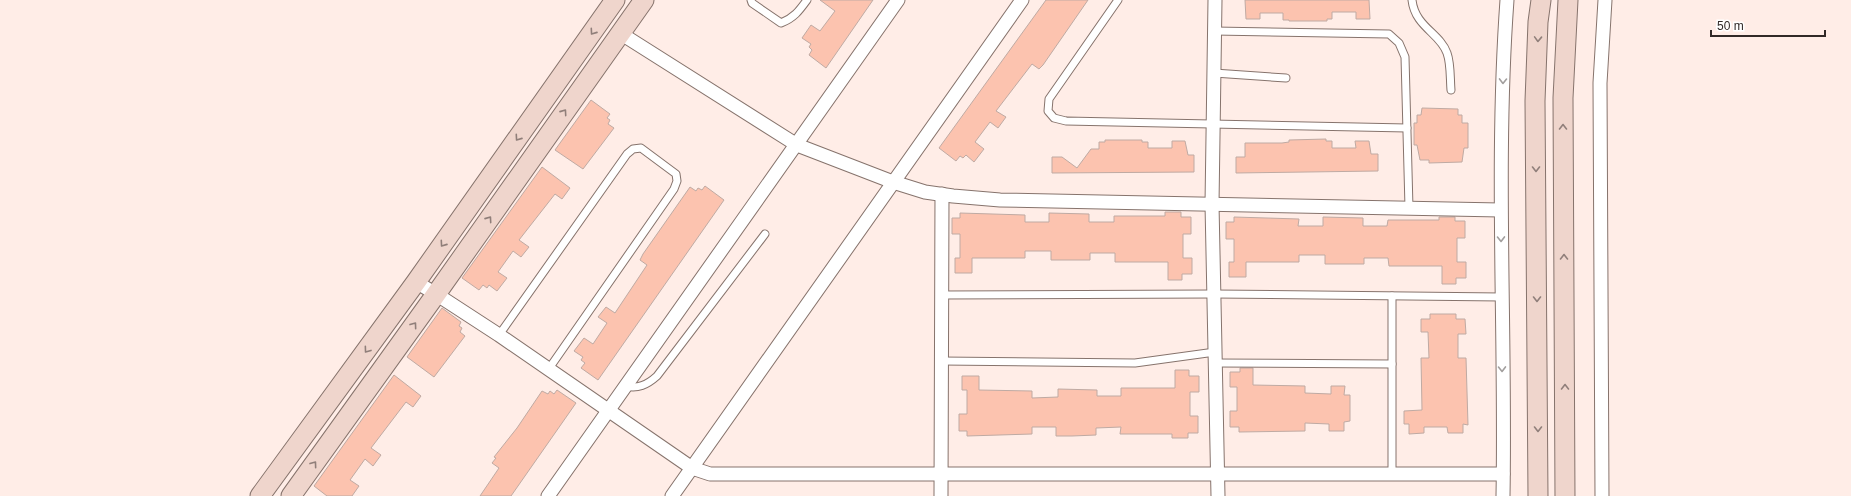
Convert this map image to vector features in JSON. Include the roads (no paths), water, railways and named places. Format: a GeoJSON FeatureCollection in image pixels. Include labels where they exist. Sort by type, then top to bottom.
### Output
{"type":"FeatureCollection","features":[{"type":"Feature","properties":{"kind":"street"},"geometry":{"type":"LineString","coordinates":[[260,496],[416,282],[615,0]]}},
{"type":"Feature","properties":{"kind":"street"},"geometry":{"type":"LineString","coordinates":[[291,496],[644,0]]}},
{"type":"Feature","properties":{"kind":"street"},"geometry":{"type":"LineString","coordinates":[[548,496],[898,0]]}},
{"type":"Feature","properties":{"kind":"street"},"geometry":{"type":"LineString","coordinates":[[672,496],[1022,0]]}},
{"type":"Feature","properties":{"kind":"street"},"geometry":{"type":"LineString","coordinates":[[1215,0],[1212,204],[1218,496]]}},
{"type":"Feature","properties":{"kind":"street"},"geometry":{"type":"LineString","coordinates":[[1502,496],[1500,210],[1503,48],[1507,0]]}},
{"type":"Feature","properties":{"kind":"street"},"geometry":{"type":"LineString","coordinates":[[1538,496],[1536,101],[1538,22],[1541,0]]}},
{"type":"Feature","properties":{"kind":"street"},"geometry":{"type":"LineString","coordinates":[[1565,496],[1562,98],[1568,0]]}},
{"type":"Feature","properties":{"kind":"street"},"geometry":{"type":"LineString","coordinates":[[1602,496],[1600,84],[1605,0]]}},
{"type":"Feature","properties":{"kind":"street"},"geometry":{"type":"LineString","coordinates":[[620,33],[797,145],[893,182],[925,192],[1000,200],[1500,210]]}},
{"type":"Feature","properties":{"kind":"street"},"geometry":{"type":"LineString","coordinates":[[941,496],[942,194]]}},
{"type":"Feature","properties":{"kind":"street"},"geometry":{"type":"LineString","coordinates":[[416,282],[499,335],[692,468],[710,474],[1503,474]]}},
{"type":"Feature","properties":{"kind":"lane"},"geometry":{"type":"LineString","coordinates":[[751,0],[752,3],[781,22],[789,20],[807,0]]}},
{"type":"Feature","properties":{"kind":"lane"},"geometry":{"type":"LineString","coordinates":[[1118,0],[1049,99],[1048,111],[1054,118],[1066,120],[1407,128]]}},
{"type":"Feature","properties":{"kind":"lane"},"geometry":{"type":"LineString","coordinates":[[1412,0],[1419,19],[1440,41],[1447,53],[1451,90]]}},
{"type":"Feature","properties":{"kind":"lane"},"geometry":{"type":"LineString","coordinates":[[1214,31],[1389,34],[1399,44],[1405,57],[1409,208]]}},
{"type":"Feature","properties":{"kind":"lane"},"geometry":{"type":"LineString","coordinates":[[1214,73],[1286,78]]}},
{"type":"Feature","properties":{"kind":"lane"},"geometry":{"type":"LineString","coordinates":[[499,335],[627,154],[633,148],[641,148],[676,174],[677,181],[674,189],[548,370]]}},
{"type":"Feature","properties":{"kind":"lane"},"geometry":{"type":"LineString","coordinates":[[625,386],[640,387],[648,384],[657,376],[765,234]]}},
{"type":"Feature","properties":{"kind":"lane"},"geometry":{"type":"LineString","coordinates":[[941,294],[1214,294],[1501,297]]}},
{"type":"Feature","properties":{"kind":"lane"},"geometry":{"type":"LineString","coordinates":[[1392,296],[1392,474]]}},
{"type":"Feature","properties":{"kind":"lane"},"geometry":{"type":"LineString","coordinates":[[941,360],[1135,363],[1215,357],[1392,364]]}}]}
